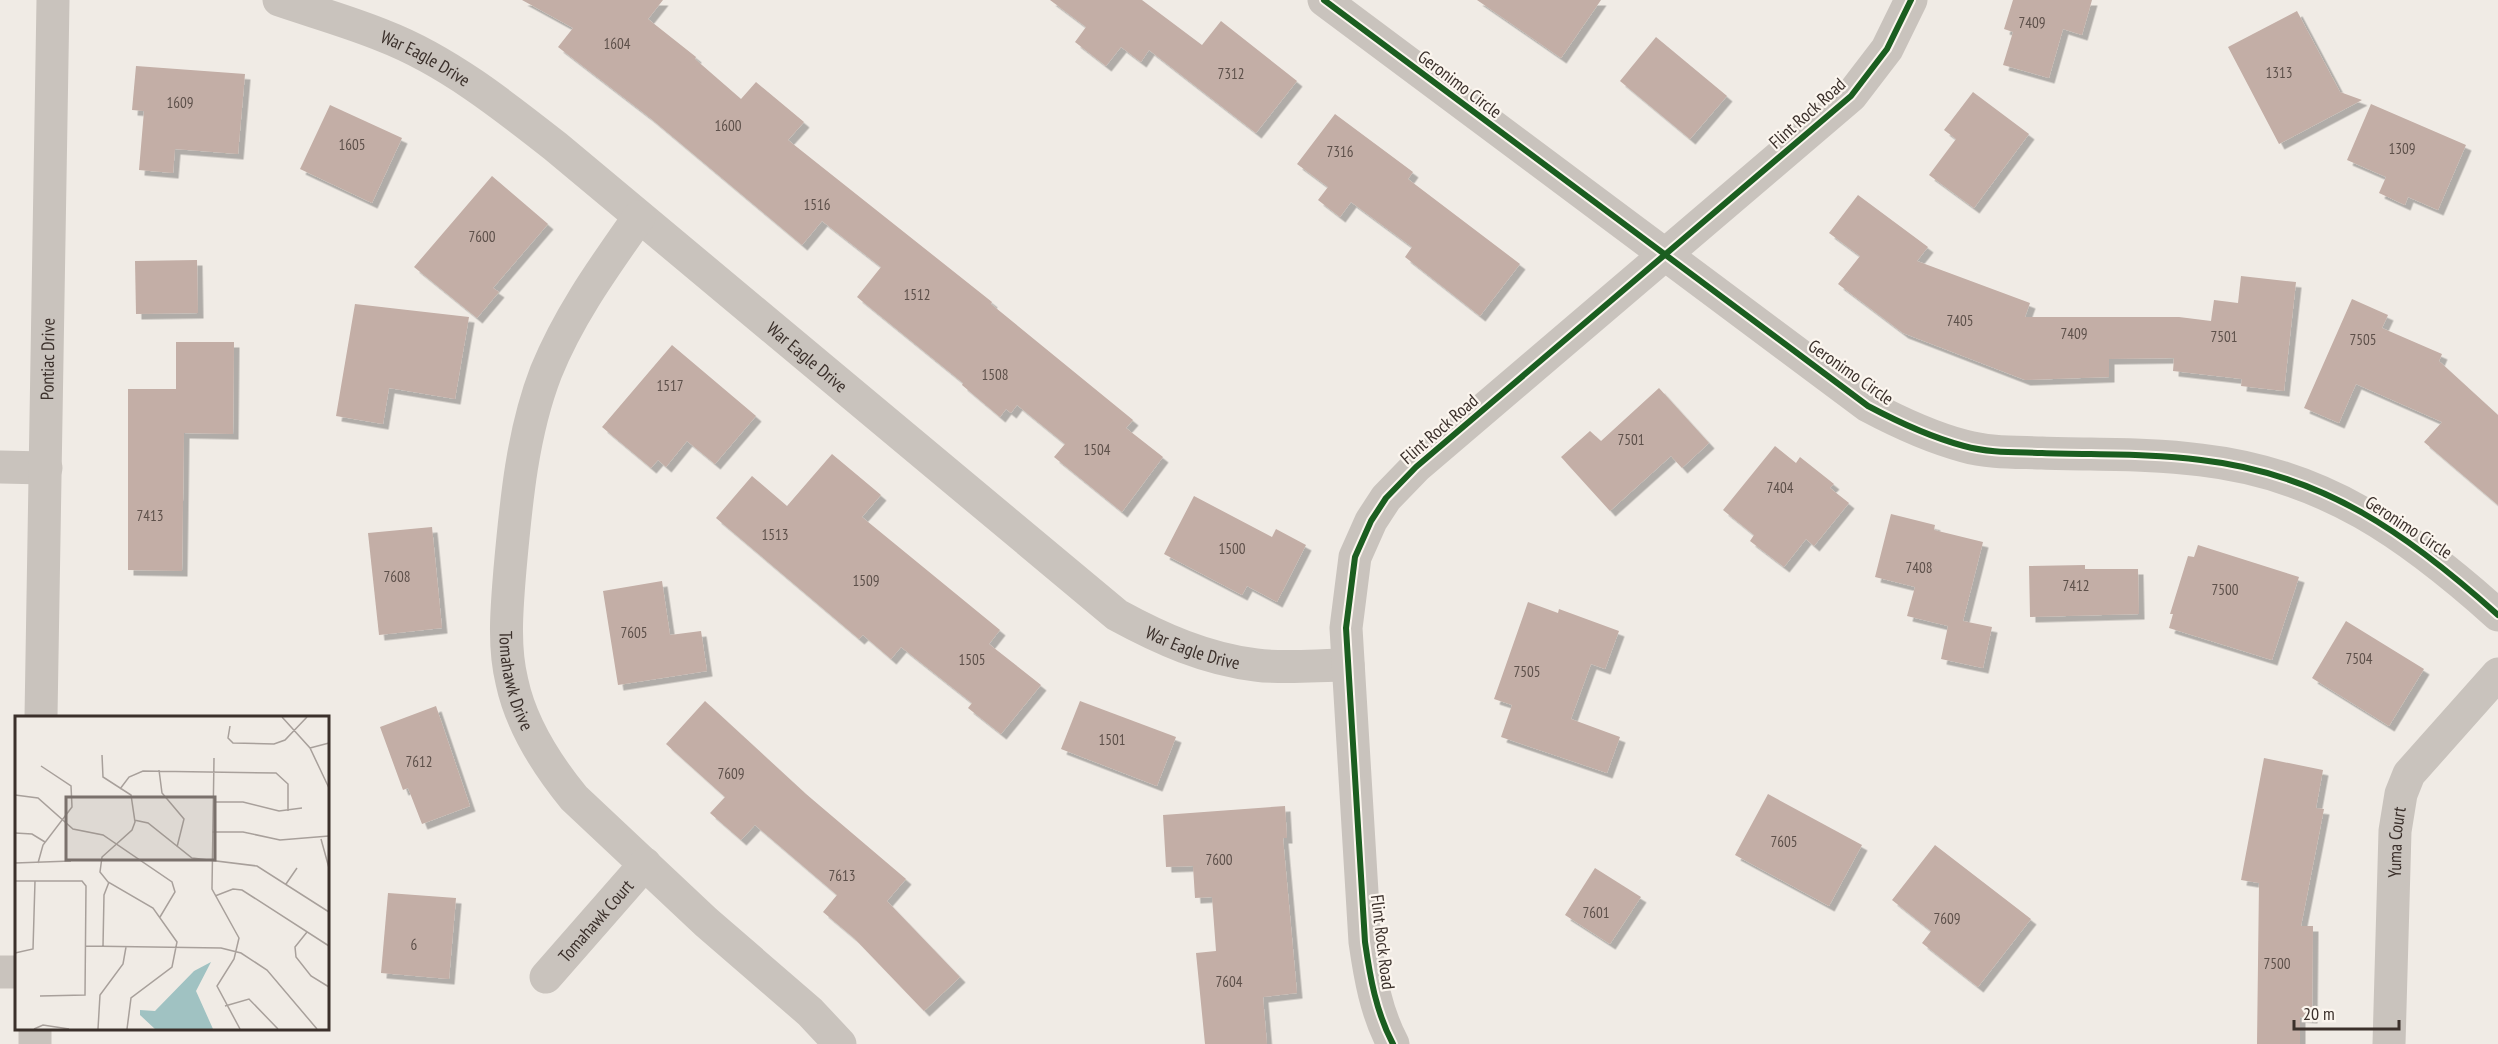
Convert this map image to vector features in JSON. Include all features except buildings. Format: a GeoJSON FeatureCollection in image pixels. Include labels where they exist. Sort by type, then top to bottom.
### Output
{"type":"FeatureCollection","features":[{"type":"Feature","properties":{"kind":"street","name":"Pontiac Drive"},"geometry":{"type":"LineString","coordinates":[[41,716],[53,0]]}},
{"type":"Feature","properties":{"kind":"street","name":"War Eagle Drive"},"geometry":{"type":"LineString","coordinates":[[279,0],[386,36],[446,68],[519,117],[1117,615],[1162,639],[1202,653],[1256,665],[1348,665]]}},
{"type":"Feature","properties":{"kind":"street","name":"Geronimo Circle"},"geometry":{"type":"LineString","coordinates":[[1324,0],[1868,406],[1917,432],[1966,447],[2001,452],[2184,458],[2266,472],[2319,491],[2379,521],[2444,566],[2498,615]]}},
{"type":"Feature","properties":{"kind":"street","name":"Flint Rock Road"},"geometry":{"type":"LineString","coordinates":[[1393,1044],[1382,1022],[1373,990],[1365,942],[1346,628],[1355,558],[1371,521],[1386,498],[1416,467],[1851,96],[1887,49],[1911,0]]}},
{"type":"Feature","properties":{"kind":"street","name":"Tomahawk Drive"},"geometry":{"type":"LineString","coordinates":[[639,217],[586,292],[546,373],[528,434],[516,502],[507,651],[512,683],[530,731],[560,781],[574,798],[810,1012],[840,1044]]}},
{"type":"Feature","properties":{"kind":"street"},"geometry":{"type":"LineString","coordinates":[[0,467],[45,468]]}},
{"type":"Feature","properties":{"kind":"street","name":"Yuma Court"},"geometry":{"type":"LineString","coordinates":[[2389,1044],[2392,877],[2401,794],[2409,774],[2498,675]]}},
{"type":"Feature","properties":{"kind":"street","name":"Tomahawk Court"},"geometry":{"type":"LineString","coordinates":[[546,977],[645,864]]}},
{"type":"Feature","properties":{"kind":"street"},"geometry":{"type":"LineString","coordinates":[[34,1044],[35,1029]]}},
{"type":"Feature","properties":{"kind":"cycle path"},"geometry":{"type":"LineString","coordinates":[[1324,0],[1868,406],[1927,434],[1983,450],[2181,458],[2245,467],[2287,479],[2326,494],[2397,534],[2465,586],[2498,615]]}},
{"type":"Feature","properties":{"kind":"cycle path"},"geometry":{"type":"LineString","coordinates":[[1393,1044],[1378,1007],[1365,942],[1346,628],[1355,557],[1371,521],[1386,498],[1416,467],[1851,96],[1887,49],[1911,0]]}}]}
